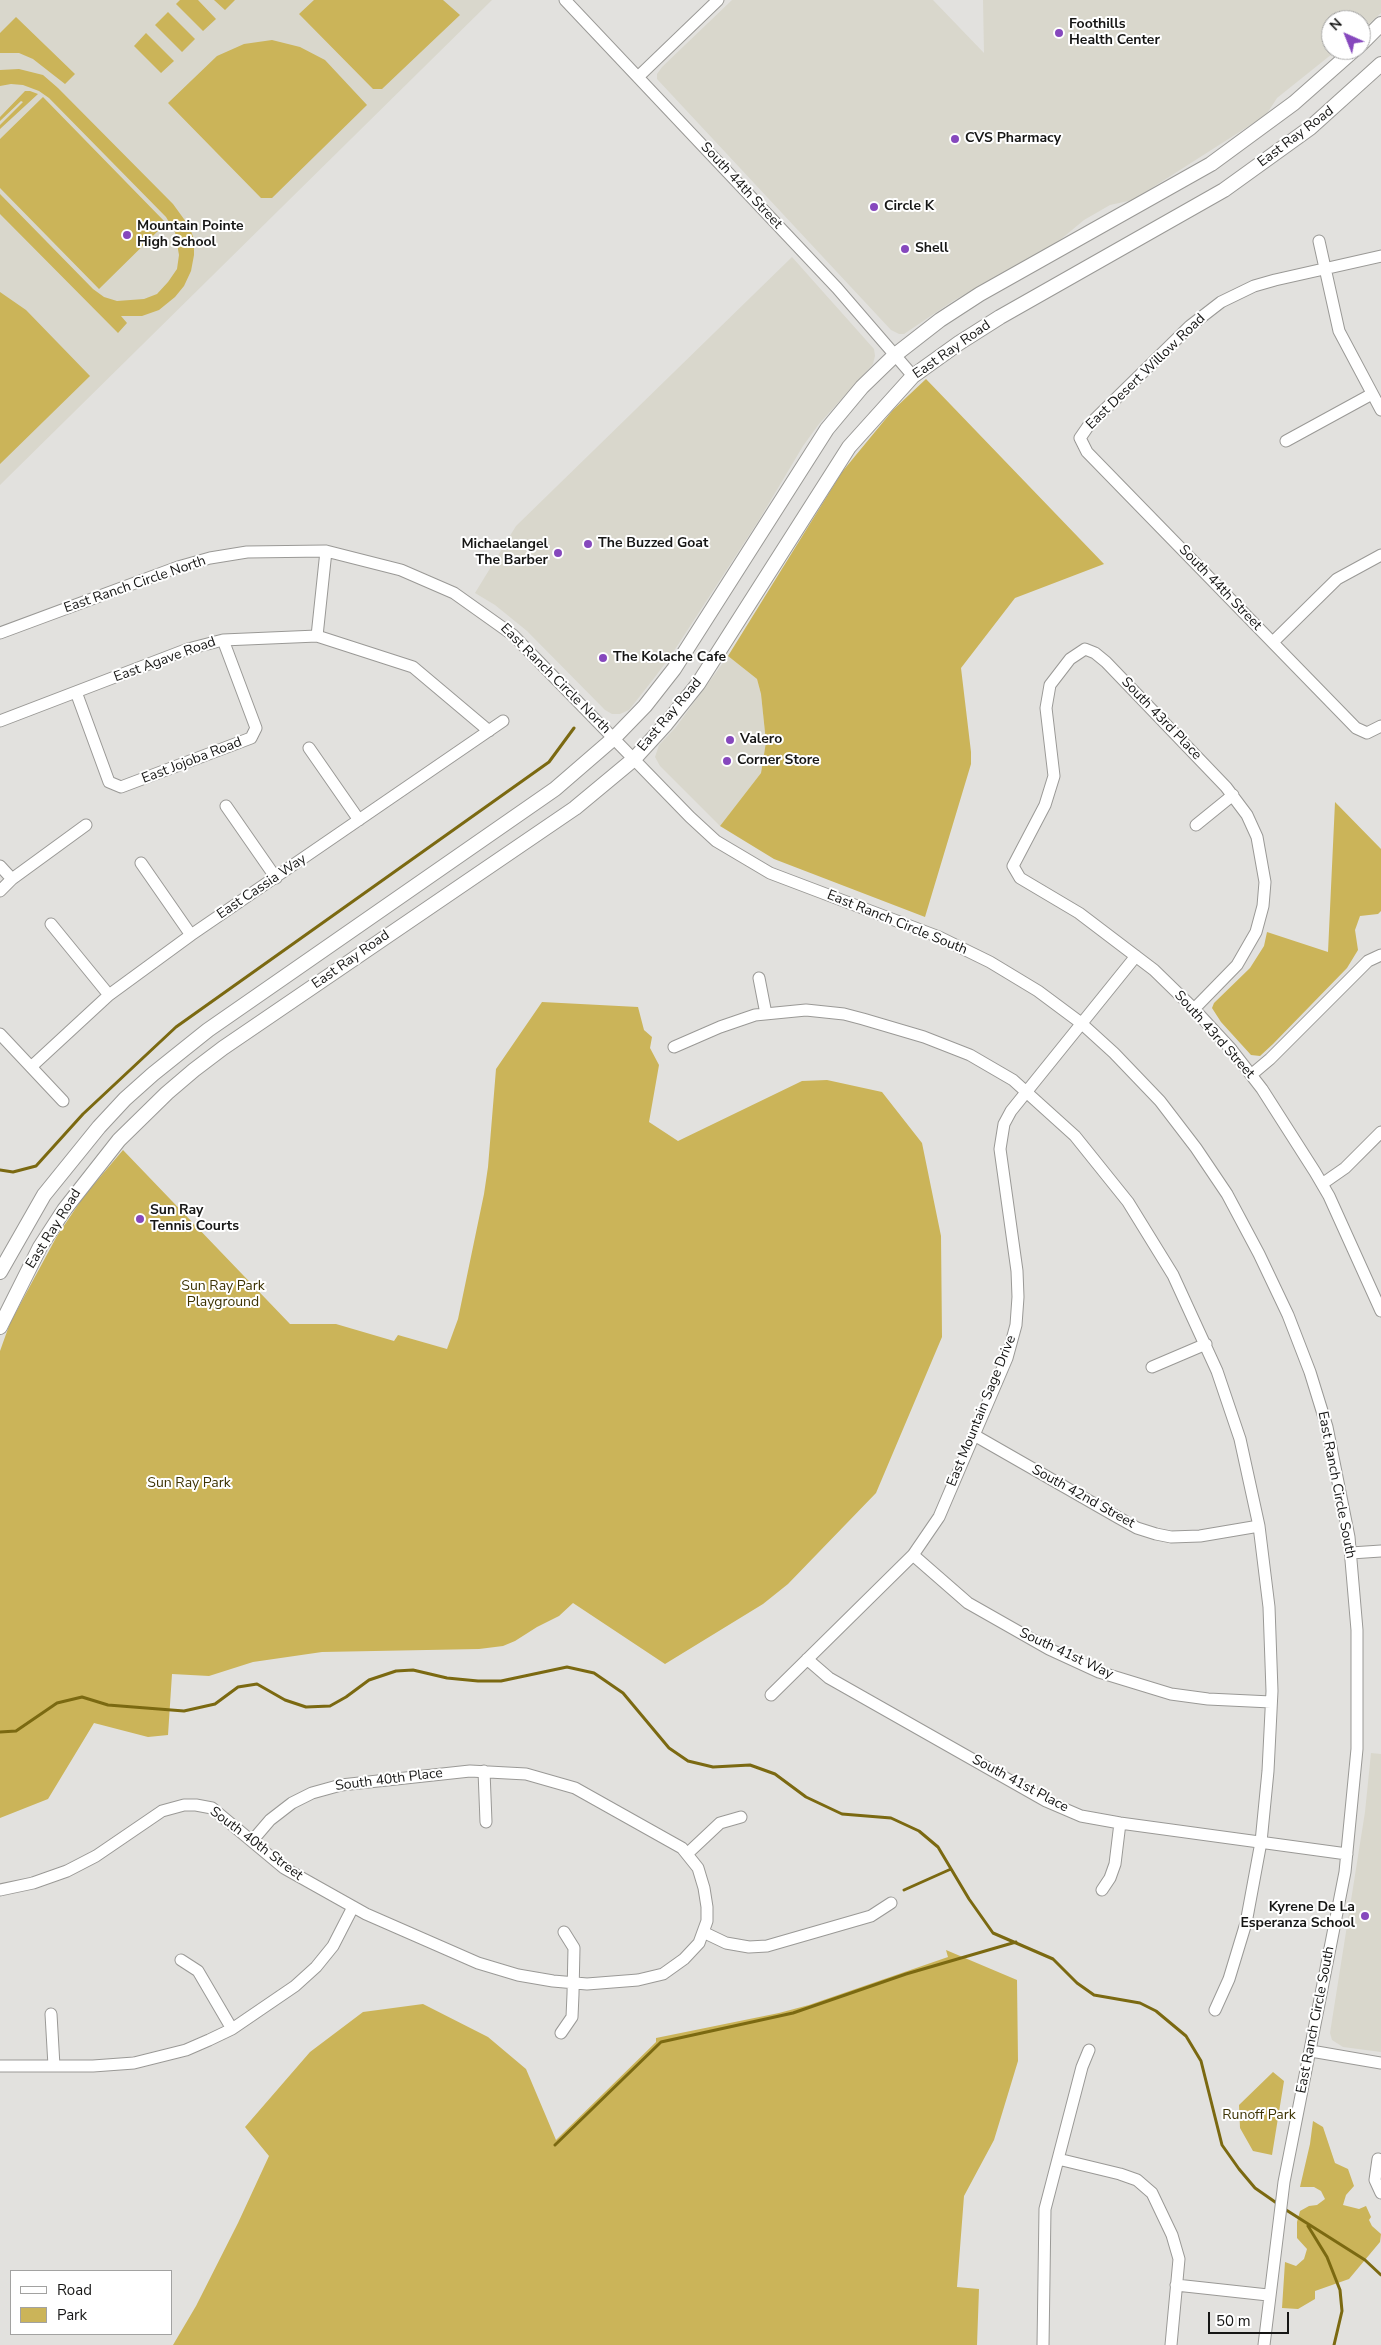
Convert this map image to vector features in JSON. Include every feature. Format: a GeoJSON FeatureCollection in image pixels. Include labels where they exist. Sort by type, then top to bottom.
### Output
{"type":"FeatureCollection","features":[{"type":"Feature","properties":{"kind":"main road"},"geometry":{"type":"LineString","coordinates":[[1371,34],[1381,24]]}},
{"type":"Feature","properties":{"kind":"main road","name":"East Ray Road"},"geometry":{"type":"LineString","coordinates":[[0,1272],[44,1195],[71,1160],[125,1099],[193,1041],[555,789],[614,738],[646,706],[674,669],[827,429],[862,387],[895,355],[940,320],[980,294],[1212,164],[1294,103],[1343,60]]}},
{"type":"Feature","properties":{"kind":"main road","name":"East Ray Road"},"geometry":{"type":"LineString","coordinates":[[0,1327],[4,1306],[64,1210],[118,1140],[142,1116],[194,1070],[406,922],[575,808],[629,754],[666,724],[698,684],[850,447],[913,376],[1000,317],[1224,190],[1310,128],[1381,64]]}},
{"type":"Feature","properties":{"kind":"main road"},"geometry":{"type":"LineString","coordinates":[[392,904],[406,922]]}},
{"type":"Feature","properties":{"kind":"street","name":"South 44th Street"},"geometry":{"type":"LineString","coordinates":[[565,0],[837,288],[913,376]]}},
{"type":"Feature","properties":{"kind":"street"},"geometry":{"type":"LineString","coordinates":[[638,77],[718,0]]}},
{"type":"Feature","properties":{"kind":"street"},"geometry":{"type":"LineString","coordinates":[[1319,241],[1339,331],[1381,410]]}},
{"type":"Feature","properties":{"kind":"street","name":"East Desert Willow Road"},"geometry":{"type":"LineString","coordinates":[[1080,438],[1089,425],[1190,326],[1221,302],[1254,286],[1381,256]]}},
{"type":"Feature","properties":{"kind":"street"},"geometry":{"type":"LineString","coordinates":[[1286,441],[1372,394]]}},
{"type":"Feature","properties":{"kind":"street","name":"South 44th Street"},"geometry":{"type":"LineString","coordinates":[[1080,438],[1087,452],[1356,728],[1367,733],[1381,726]]}},
{"type":"Feature","properties":{"kind":"street","name":"East Ranch Circle North"},"geometry":{"type":"LineString","coordinates":[[0,633],[178,567],[210,558],[266,550],[326,551],[401,570],[454,594],[514,635],[629,754]]}},
{"type":"Feature","properties":{"kind":"street"},"geometry":{"type":"LineString","coordinates":[[317,636],[326,551]]}},
{"type":"Feature","properties":{"kind":"street"},"geometry":{"type":"LineString","coordinates":[[1273,642],[1337,579],[1381,555]]}},
{"type":"Feature","properties":{"kind":"street","name":"East Agave Road"},"geometry":{"type":"LineString","coordinates":[[0,721],[188,649],[222,640],[317,636],[413,667],[489,731]]}},
{"type":"Feature","properties":{"kind":"street","name":"East Jojoba Road"},"geometry":{"type":"LineString","coordinates":[[76,692],[110,782],[121,787],[251,738],[256,728],[222,640]]}},
{"type":"Feature","properties":{"kind":"street","name":"South 43rd Place"},"geometry":{"type":"LineString","coordinates":[[1013,866],[1045,805],[1054,776],[1046,708],[1050,685],[1070,659],[1085,649],[1095,653],[1106,662],[1233,795],[1247,815],[1257,838],[1264,866],[1264,893],[1259,923],[1248,948],[1237,965],[1194,1009]]}},
{"type":"Feature","properties":{"kind":"street","name":"East Cassia Way"},"geometry":{"type":"LineString","coordinates":[[31,1067],[109,995],[190,935],[503,721]]}},
{"type":"Feature","properties":{"kind":"street"},"geometry":{"type":"LineString","coordinates":[[309,748],[359,820]]}},
{"type":"Feature","properties":{"kind":"street","name":"East Ranch Circle South"},"geometry":{"type":"LineString","coordinates":[[629,754],[690,818],[716,841],[739,856],[770,873],[939,937],[990,962],[1038,992],[1081,1023],[1114,1053],[1160,1101],[1227,1194],[1259,1254],[1288,1315],[1321,1409],[1332,1455],[1350,1553],[1357,1630],[1358,1721],[1353,1800],[1340,1904],[1284,2182],[1268,2295],[1264,2345]]}},
{"type":"Feature","properties":{"kind":"street"},"geometry":{"type":"LineString","coordinates":[[1196,825],[1233,795]]}},
{"type":"Feature","properties":{"kind":"street"},"geometry":{"type":"LineString","coordinates":[[226,806],[276,878]]}},
{"type":"Feature","properties":{"kind":"street"},"geometry":{"type":"LineString","coordinates":[[0,891],[12,879],[86,825]]}},
{"type":"Feature","properties":{"kind":"street"},"geometry":{"type":"LineString","coordinates":[[141,863],[190,935]]}},
{"type":"Feature","properties":{"kind":"street"},"geometry":{"type":"LineString","coordinates":[[0,866],[12,879]]}},
{"type":"Feature","properties":{"kind":"street","name":"South 43rd Street"},"geometry":{"type":"LineString","coordinates":[[1013,866],[1020,878],[1079,913],[1136,956],[1194,1009],[1231,1049],[1251,1075],[1322,1184],[1380,1303]]}},
{"type":"Feature","properties":{"kind":"street"},"geometry":{"type":"LineString","coordinates":[[51,924],[109,995]]}},
{"type":"Feature","properties":{"kind":"street"},"geometry":{"type":"LineString","coordinates":[[1251,1075],[1270,1059],[1368,961],[1380,955]]}},
{"type":"Feature","properties":{"kind":"street","name":"East Mountain Sage Drive"},"geometry":{"type":"LineString","coordinates":[[771,1695],[913,1555],[939,1517],[1006,1358],[1017,1316],[1017,1272],[1000,1149],[1004,1124],[1010,1110],[1136,956]]}},
{"type":"Feature","properties":{"kind":"street"},"geometry":{"type":"LineString","coordinates":[[759,978],[766,1014]]}},
{"type":"Feature","properties":{"kind":"street"},"geometry":{"type":"LineString","coordinates":[[674,1047],[720,1027],[766,1014],[783,1011],[825,1011],[890,1026],[970,1055],[995,1069],[1026,1091],[1075,1136],[1128,1202],[1173,1275],[1206,1344],[1240,1439],[1260,1526],[1269,1606],[1271,1702],[1268,1771],[1261,1842],[1246,1923],[1229,1979],[1215,2010]]}},
{"type":"Feature","properties":{"kind":"street"},"geometry":{"type":"LineString","coordinates":[[0,1034],[63,1101]]}},
{"type":"Feature","properties":{"kind":"street"},"geometry":{"type":"LineString","coordinates":[[1322,1184],[1344,1168],[1381,1132]]}},
{"type":"Feature","properties":{"kind":"street"},"geometry":{"type":"LineString","coordinates":[[1152,1367],[1206,1344]]}},
{"type":"Feature","properties":{"kind":"street","name":"South 42nd Street"},"geometry":{"type":"LineString","coordinates":[[974,1435],[1137,1528],[1171,1536],[1200,1536],[1260,1526]]}},
{"type":"Feature","properties":{"kind":"street"},"geometry":{"type":"LineString","coordinates":[[1350,1553],[1381,1551]]}},
{"type":"Feature","properties":{"kind":"street","name":"South 41st Way"},"geometry":{"type":"LineString","coordinates":[[913,1555],[968,1602],[1049,1649],[1098,1672],[1171,1694],[1208,1700],[1271,1702]]}},
{"type":"Feature","properties":{"kind":"street","name":"South 41st Place"},"geometry":{"type":"LineString","coordinates":[[807,1659],[829,1678],[1046,1801],[1081,1816],[1347,1854]]}},
{"type":"Feature","properties":{"kind":"street"},"geometry":{"type":"LineString","coordinates":[[484,1771],[486,1822]]}},
{"type":"Feature","properties":{"kind":"street","name":"South 40th Place"},"geometry":{"type":"LineString","coordinates":[[252,1841],[281,1811],[312,1793],[341,1785],[484,1771],[526,1774],[575,1788],[671,1840],[687,1854],[698,1868],[708,1907],[707,1921],[703,1932]]}},
{"type":"Feature","properties":{"kind":"street","name":"South 40th Street"},"geometry":{"type":"LineString","coordinates":[[0,1890],[33,1883],[67,1871],[96,1856],[154,1816],[172,1807],[196,1805],[212,1808],[284,1868],[353,1907],[478,1963],[518,1975],[587,1984],[638,1980],[664,1974],[689,1954],[699,1943],[703,1932]]}},
{"type":"Feature","properties":{"kind":"street"},"geometry":{"type":"LineString","coordinates":[[687,1854],[720,1823],[741,1817]]}},
{"type":"Feature","properties":{"kind":"street"},"geometry":{"type":"LineString","coordinates":[[1102,1890],[1110,1878],[1115,1864],[1120,1823]]}},
{"type":"Feature","properties":{"kind":"street"},"geometry":{"type":"LineString","coordinates":[[703,1932],[726,1943],[749,1947],[768,1946],[871,1916],[891,1903]]}},
{"type":"Feature","properties":{"kind":"street"},"geometry":{"type":"LineString","coordinates":[[0,2066],[134,2063],[186,2050],[232,2029],[295,1986],[316,1967],[333,1946],[353,1907]]}},
{"type":"Feature","properties":{"kind":"street"},"geometry":{"type":"LineString","coordinates":[[562,2033],[572,2017],[574,1948],[564,1932]]}},
{"type":"Feature","properties":{"kind":"street"},"geometry":{"type":"LineString","coordinates":[[182,1960],[198,1971],[232,2029]]}},
{"type":"Feature","properties":{"kind":"street"},"geometry":{"type":"LineString","coordinates":[[51,2014],[54,2066]]}},
{"type":"Feature","properties":{"kind":"street"},"geometry":{"type":"LineString","coordinates":[[1043,2345],[1045,2210],[1082,2067],[1089,2050]]}},
{"type":"Feature","properties":{"kind":"street"},"geometry":{"type":"LineString","coordinates":[[1311,2051],[1381,2063]]}},
{"type":"Feature","properties":{"kind":"street"},"geometry":{"type":"LineString","coordinates":[[1058,2159],[1129,2177],[1137,2180],[1152,2193],[1172,2235],[1179,2259],[1171,2345]]}},
{"type":"Feature","properties":{"kind":"street"},"geometry":{"type":"LineString","coordinates":[[1378,2159],[1375,2180],[1381,2193]]}},
{"type":"Feature","properties":{"kind":"street"},"geometry":{"type":"LineString","coordinates":[[1176,2285],[1268,2295]]}},
{"type":"Feature","properties":{"kind":"shaded area","name":"Mountain Pointe High School"},"geometry":{"type":"Polygon","coordinates":[[[0,0],[492,0],[0,485],[0,0]]]}},
{"type":"Feature","properties":{"kind":"shaded area"},"geometry":{"type":"Polygon","coordinates":[[[732,0],[933,0],[984,53],[983,0],[1381,0],[1381,13],[1371,22],[1371,10],[1321,10],[1321,60],[1324,60],[1277,98],[1266,115],[1133,200],[1110,205],[1084,220],[1054,245],[953,301],[904,334],[891,330],[657,79],[657,74],[732,0]]]}},
{"type":"Feature","properties":{"kind":"shaded area"},"geometry":{"type":"Polygon","coordinates":[[[792,257],[874,349],[873,364],[819,424],[803,446],[759,520],[655,677],[629,710],[620,714],[612,714],[605,710],[527,631],[495,605],[475,593],[516,526],[792,257]]]}},
{"type":"Feature","properties":{"kind":"shaded area"},"geometry":{"type":"Polygon","coordinates":[[[728,656],[757,679],[761,694],[766,742],[761,773],[720,826],[660,766],[655,757],[659,745],[676,727],[728,656]]]}},
{"type":"Feature","properties":{"kind":"shaded area","name":"Kyrene De La Esperanza School"},"geometry":{"type":"Polygon","coordinates":[[[1371,1753],[1381,1754],[1381,2052],[1343,2047],[1332,2040],[1330,2033],[1365,1812],[1371,1753]]]}},
{"type":"Feature","properties":{"kind":"green space"},"geometry":{"type":"Polygon","coordinates":[[[180,0],[198,0],[216,19],[203,31],[176,4],[180,0]]]}},
{"type":"Feature","properties":{"kind":"green space"},"geometry":{"type":"Polygon","coordinates":[[[214,0],[235,0],[225,10],[214,0]]]}},
{"type":"Feature","properties":{"kind":"green space"},"geometry":{"type":"Polygon","coordinates":[[[314,0],[443,0],[460,15],[382,89],[373,89],[299,14],[314,0]]]}},
{"type":"Feature","properties":{"kind":"green space"},"geometry":{"type":"Polygon","coordinates":[[[168,12],[195,39],[182,52],[155,25],[168,12]]]}},
{"type":"Feature","properties":{"kind":"green space"},"geometry":{"type":"Polygon","coordinates":[[[16,17],[75,74],[65,84],[33,59],[19,53],[0,53],[0,33],[16,17]]]}},
{"type":"Feature","properties":{"kind":"green space"},"geometry":{"type":"Polygon","coordinates":[[[146,33],[174,61],[161,73],[134,46],[146,33]]]}},
{"type":"Feature","properties":{"kind":"green space"},"geometry":{"type":"Polygon","coordinates":[[[272,40],[300,47],[325,60],[367,105],[272,198],[261,198],[168,103],[217,56],[244,44],[272,40]]]}},
{"type":"Feature","properties":{"kind":"green space"},"geometry":{"type":"Polygon","coordinates":[[[19,69],[43,75],[58,88],[173,204],[189,226],[194,239],[191,271],[184,286],[175,297],[159,310],[142,316],[121,316],[127,323],[118,333],[0,214],[0,194],[93,289],[104,297],[117,301],[144,299],[157,294],[168,282],[177,269],[179,255],[175,232],[166,217],[49,98],[39,91],[23,85],[11,84],[0,86],[0,70],[19,69]]]}},
{"type":"Feature","properties":{"kind":"green space"},"geometry":{"type":"Polygon","coordinates":[[[25,91],[38,94],[0,129],[0,125],[23,102],[21,101],[0,121],[0,117],[25,91]]]}},
{"type":"Feature","properties":{"kind":"green space"},"geometry":{"type":"Polygon","coordinates":[[[43,97],[166,223],[99,289],[0,188],[0,139],[43,97]]]}},
{"type":"Feature","properties":{"kind":"green space"},"geometry":{"type":"Polygon","coordinates":[[[0,292],[26,310],[90,376],[0,464],[0,292]]]}},
{"type":"Feature","properties":{"kind":"green space"},"geometry":{"type":"Polygon","coordinates":[[[926,379],[1104,564],[1015,598],[961,668],[971,764],[925,917],[774,859],[720,826],[761,773],[766,742],[761,694],[757,679],[728,656],[842,472],[893,410],[926,379]]]}},
{"type":"Feature","properties":{"kind":"green space"},"geometry":{"type":"Polygon","coordinates":[[[1335,802],[1381,849],[1381,911],[1378,914],[1360,916],[1355,930],[1358,950],[1347,968],[1260,1056],[1251,1055],[1221,1022],[1212,1008],[1214,1003],[1250,968],[1264,946],[1267,932],[1328,952],[1335,802]]]}},
{"type":"Feature","properties":{"kind":"green space"},"geometry":{"type":"Polygon","coordinates":[[[542,1002],[638,1007],[644,1030],[652,1037],[650,1048],[659,1065],[649,1122],[678,1141],[802,1081],[827,1080],[882,1092],[922,1143],[941,1236],[942,1337],[876,1493],[788,1584],[763,1604],[665,1664],[573,1603],[559,1616],[503,1646],[479,1649],[322,1652],[253,1662],[209,1676],[172,1674],[168,1735],[148,1737],[94,1723],[48,1799],[0,1818],[0,1351],[10,1323],[57,1236],[84,1196],[123,1150],[290,1324],[336,1324],[394,1341],[398,1335],[447,1349],[458,1319],[484,1194],[496,1069],[542,1002]]]}},
{"type":"Feature","properties":{"kind":"green space"},"geometry":{"type":"Polygon","coordinates":[[[946,1950],[1017,1980],[1018,2061],[994,2140],[964,2196],[957,2287],[979,2289],[977,2345],[173,2345],[196,2306],[269,2156],[245,2127],[310,2052],[363,2012],[423,2004],[488,2037],[526,2069],[556,2140],[656,2042],[656,2038],[809,2005],[948,1957],[946,1950]]]}},
{"type":"Feature","properties":{"kind":"green space","name":"Runoff Park"},"geometry":{"type":"Polygon","coordinates":[[[1273,2072],[1284,2081],[1272,2155],[1253,2151],[1240,2128],[1239,2105],[1273,2072]]]}},
{"type":"Feature","properties":{"kind":"green space"},"geometry":{"type":"Polygon","coordinates":[[[1313,2121],[1323,2127],[1335,2163],[1348,2169],[1354,2186],[1346,2195],[1343,2205],[1359,2209],[1366,2206],[1371,2217],[1369,2220],[1372,2226],[1381,2234],[1380,2242],[1349,2279],[1315,2291],[1315,2299],[1298,2309],[1282,2308],[1285,2262],[1296,2266],[1304,2259],[1307,2249],[1297,2238],[1297,2222],[1300,2211],[1309,2206],[1317,2205],[1325,2199],[1321,2191],[1314,2187],[1300,2187],[1310,2144],[1313,2121]]]}},
{"type":"Feature","properties":{"kind":"waterway"},"geometry":{"type":"LineString","coordinates":[[0,1170],[13,1172],[36,1166],[83,1114],[176,1027],[549,762],[574,728]]}},
{"type":"Feature","properties":{"kind":"waterway"},"geometry":{"type":"LineString","coordinates":[[0,1732],[16,1731],[57,1703],[82,1697],[108,1705],[184,1711],[215,1704],[238,1687],[257,1684],[285,1700],[306,1707],[330,1706],[369,1680],[396,1671],[413,1670],[447,1678],[478,1681],[501,1681],[567,1667],[594,1673],[623,1693],[669,1748],[688,1761],[713,1767],[750,1765],[775,1774],[806,1797],[842,1814],[891,1818],[919,1831],[938,1847],[969,1899],[993,1933],[1053,1959],[1077,1983],[1094,1995],[1140,2003],[1156,2011],[1186,2036],[1201,2061],[1222,2145],[1255,2188],[1278,2204]]}},
{"type":"Feature","properties":{"kind":"waterway"},"geometry":{"type":"LineString","coordinates":[[904,1890],[951,1869]]}},
{"type":"Feature","properties":{"kind":"waterway"},"geometry":{"type":"LineString","coordinates":[[555,2145],[661,2042],[793,2013],[906,1974],[1016,1942]]}},
{"type":"Feature","properties":{"kind":"waterway"},"geometry":{"type":"LineString","coordinates":[[1283,2208],[1365,2260],[1381,2275]]}},
{"type":"Feature","properties":{"kind":"waterway"},"geometry":{"type":"LineString","coordinates":[[1308,2226],[1327,2257],[1340,2290],[1342,2311],[1334,2345]]}},
{"type":"Feature","properties":{"kind":"place","name":"Foothills Health Center"},"geometry":{"type":"Point","coordinates":[1059,33]}},
{"type":"Feature","properties":{"kind":"place","name":"CVS Pharmacy"},"geometry":{"type":"Point","coordinates":[955,139]}},
{"type":"Feature","properties":{"kind":"place","name":"Circle K"},"geometry":{"type":"Point","coordinates":[874,207]}},
{"type":"Feature","properties":{"kind":"place","name":"Mountain Pointe High School"},"geometry":{"type":"Point","coordinates":[127,235]}},
{"type":"Feature","properties":{"kind":"place","name":"Shell"},"geometry":{"type":"Point","coordinates":[905,249]}},
{"type":"Feature","properties":{"kind":"place","name":"The Buzzed Goat"},"geometry":{"type":"Point","coordinates":[588,544]}},
{"type":"Feature","properties":{"kind":"place","name":"Michaelangel The Barber"},"geometry":{"type":"Point","coordinates":[558,553]}},
{"type":"Feature","properties":{"kind":"place","name":"The Kolache Cafe"},"geometry":{"type":"Point","coordinates":[603,658]}},
{"type":"Feature","properties":{"kind":"place","name":"Valero"},"geometry":{"type":"Point","coordinates":[730,740]}},
{"type":"Feature","properties":{"kind":"place","name":"Corner Store"},"geometry":{"type":"Point","coordinates":[727,761]}},
{"type":"Feature","properties":{"kind":"place","name":"Sun Ray Tennis Courts"},"geometry":{"type":"Point","coordinates":[140,1219]}},
{"type":"Feature","properties":{"kind":"place","name":"Kyrene De La Esperanza School"},"geometry":{"type":"Point","coordinates":[1365,1916]}},
{"type":"Feature","properties":{"kind":"park label","name":"Sun Ray Park Playground"},"geometry":{"type":"Point","coordinates":[223,1295]}},
{"type":"Feature","properties":{"kind":"park label","name":"Sun Ray Park"},"geometry":{"type":"Point","coordinates":[189,1484]}}]}
